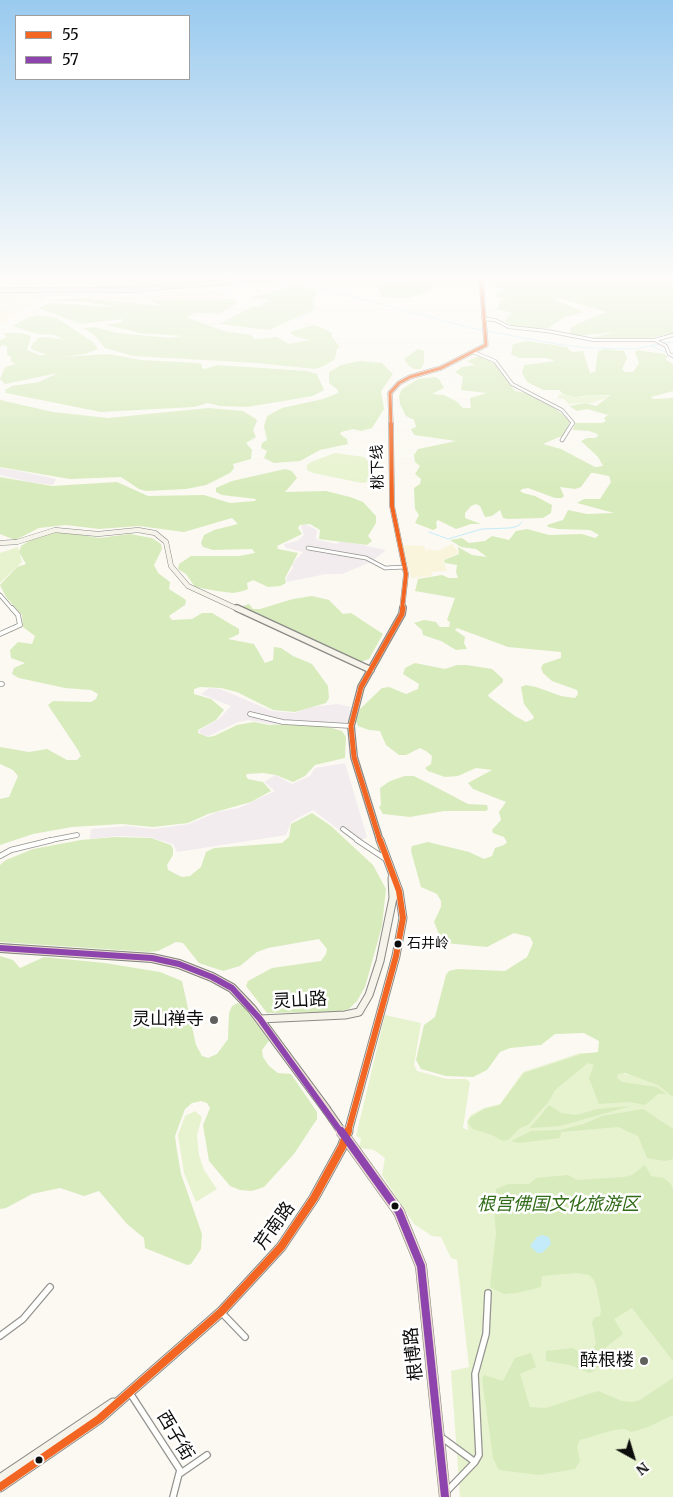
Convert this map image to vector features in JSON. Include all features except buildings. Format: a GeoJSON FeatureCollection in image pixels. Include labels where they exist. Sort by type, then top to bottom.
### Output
{"type":"FeatureCollection","features":[{"type":"Feature","properties":{"kind":"highway","name":"灵山路"},"geometry":{"type":"LineString","coordinates":[[0,948],[152,958],[179,964],[227,984],[242,997],[260,1019]]}},
{"type":"Feature","properties":{"kind":"highway","name":"根博路"},"geometry":{"type":"LineString","coordinates":[[260,1019],[326,1108],[399,1212],[421,1266],[441,1437],[445,1495]]}},
{"type":"Feature","properties":{"kind":"main road","name":"桃下线"},"geometry":{"type":"LineString","coordinates":[[392,876],[364,795],[354,757],[351,726],[361,687],[401,618],[406,574],[392,506],[390,393],[398,383],[410,377],[441,368],[480,348]]}},
{"type":"Feature","properties":{"kind":"main road"},"geometry":{"type":"LineString","coordinates":[[0,543],[10,544],[40,533],[60,530],[98,534],[138,530],[155,533],[166,542],[171,566],[188,586],[371,670]]}},
{"type":"Feature","properties":{"kind":"main road","name":"灵山路"},"geometry":{"type":"LineString","coordinates":[[260,1019],[345,1015],[359,1012],[368,995],[380,960],[394,898],[392,876]]}},
{"type":"Feature","properties":{"kind":"main road","name":"芹南路"},"geometry":{"type":"LineString","coordinates":[[0,1487],[99,1419],[221,1312],[282,1247],[314,1198],[342,1148],[352,1121],[396,956],[403,911],[400,890],[392,876]]}},
{"type":"Feature","properties":{"kind":"main road"},"geometry":{"type":"LineString","coordinates":[[0,1479],[130,1393]]}},
{"type":"Feature","properties":{"kind":"street"},"geometry":{"type":"LineString","coordinates":[[473,352],[499,364],[512,384],[562,410],[573,423],[562,440]]}},
{"type":"Feature","properties":{"kind":"street"},"geometry":{"type":"LineString","coordinates":[[308,548],[366,558],[385,568],[405,567]]}},
{"type":"Feature","properties":{"kind":"street"},"geometry":{"type":"LineString","coordinates":[[0,595],[18,615],[20,625],[0,634]]}},
{"type":"Feature","properties":{"kind":"street"},"geometry":{"type":"LineString","coordinates":[[250,714],[283,722],[351,726]]}},
{"type":"Feature","properties":{"kind":"street"},"geometry":{"type":"LineString","coordinates":[[344,829],[378,856],[387,860]]}},
{"type":"Feature","properties":{"kind":"street"},"geometry":{"type":"LineString","coordinates":[[0,856],[11,850],[31,844],[77,835]]}},
{"type":"Feature","properties":{"kind":"street"},"geometry":{"type":"LineString","coordinates":[[0,1336],[23,1319],[50,1287]]}},
{"type":"Feature","properties":{"kind":"street"},"geometry":{"type":"LineString","coordinates":[[445,1495],[479,1455],[475,1374],[486,1334],[488,1293]]}},
{"type":"Feature","properties":{"kind":"street"},"geometry":{"type":"LineString","coordinates":[[221,1312],[245,1337]]}},
{"type":"Feature","properties":{"kind":"street","name":"西子街"},"geometry":{"type":"LineString","coordinates":[[130,1393],[181,1473],[173,1488],[172,1497]]}},
{"type":"Feature","properties":{"kind":"street"},"geometry":{"type":"LineString","coordinates":[[441,1437],[475,1462]]}},
{"type":"Feature","properties":{"kind":"street"},"geometry":{"type":"LineString","coordinates":[[181,1473],[207,1455]]}},
{"type":"Feature","properties":{"kind":"shaded area"},"geometry":{"type":"Polygon","coordinates":[[[0,468],[56,479],[53,485],[30,482],[0,475],[0,468]]]}},
{"type":"Feature","properties":{"kind":"shaded area"},"geometry":{"type":"Polygon","coordinates":[[[305,524],[317,530],[316,538],[318,540],[336,544],[343,541],[386,550],[371,562],[342,574],[326,574],[287,582],[286,578],[293,568],[292,564],[303,552],[286,548],[284,544],[297,541],[304,535],[301,526],[305,524]]]}},
{"type":"Feature","properties":{"kind":"shaded area"},"geometry":{"type":"Polygon","coordinates":[[[452,544],[459,553],[443,560],[447,571],[431,572],[432,576],[411,578],[402,545],[424,546],[426,551],[429,549],[438,551],[452,544]]]}},
{"type":"Feature","properties":{"kind":"shaded area"},"geometry":{"type":"Polygon","coordinates":[[[209,688],[220,689],[272,711],[295,713],[310,707],[338,704],[351,707],[350,723],[277,722],[277,725],[249,720],[238,722],[209,736],[203,735],[198,731],[219,719],[231,706],[201,694],[209,688]]]}},
{"type":"Feature","properties":{"kind":"shaded area"},"geometry":{"type":"Polygon","coordinates":[[[345,763],[367,837],[356,843],[313,810],[291,822],[286,835],[177,852],[173,844],[148,837],[118,836],[90,839],[91,829],[127,826],[153,829],[189,824],[217,812],[239,808],[275,791],[264,782],[275,775],[292,784],[310,776],[315,768],[345,763]]]}},
{"type":"Feature","properties":{"kind":"green space"},"geometry":{"type":"Polygon","coordinates":[[[7,348],[28,348],[27,350],[39,355],[47,355],[31,349],[97,348],[85,354],[61,357],[109,354],[141,360],[198,363],[202,364],[202,368],[205,369],[217,365],[307,371],[317,374],[324,390],[313,396],[247,407],[220,406],[208,403],[194,407],[101,412],[6,393],[5,390],[12,386],[39,382],[58,373],[5,384],[0,379],[5,367],[16,364],[11,362],[11,357],[7,355],[7,348]]]}},
{"type":"Feature","properties":{"kind":"green space"},"geometry":{"type":"Polygon","coordinates":[[[105,348],[339,348],[335,359],[315,369],[256,363],[133,356],[105,348]]]}},
{"type":"Feature","properties":{"kind":"green space"},"geometry":{"type":"Polygon","coordinates":[[[512,348],[568,348],[573,352],[583,351],[590,373],[595,372],[598,351],[605,349],[624,351],[627,358],[622,369],[625,372],[633,372],[639,363],[635,352],[637,350],[664,354],[668,357],[665,359],[673,364],[673,391],[651,397],[653,399],[673,398],[673,1097],[658,1085],[625,1073],[618,1074],[617,1078],[622,1082],[657,1087],[666,1094],[658,1094],[645,1105],[629,1102],[599,1104],[589,1078],[594,1065],[588,1063],[555,1090],[549,1101],[528,1125],[520,1128],[508,1140],[503,1141],[473,1129],[468,1123],[470,1118],[484,1109],[500,1105],[524,1073],[582,1054],[598,1052],[599,1041],[584,1033],[555,1034],[541,1045],[510,1048],[500,1052],[487,1070],[473,1077],[446,1076],[421,1069],[416,1060],[424,1025],[435,1017],[446,975],[449,971],[457,969],[505,971],[527,957],[533,943],[530,937],[514,933],[487,947],[445,943],[441,939],[434,922],[441,907],[441,901],[437,894],[421,887],[411,851],[412,846],[428,842],[469,852],[484,859],[492,856],[495,848],[507,842],[504,837],[493,833],[492,830],[501,820],[499,812],[506,802],[473,789],[468,783],[492,770],[476,768],[458,776],[445,777],[428,771],[425,768],[431,764],[432,756],[426,751],[420,748],[406,755],[399,755],[386,745],[380,731],[358,726],[356,721],[360,709],[382,688],[389,687],[406,694],[418,689],[419,684],[403,674],[405,668],[415,663],[445,669],[457,665],[467,665],[492,669],[503,679],[503,682],[488,695],[489,697],[526,722],[534,717],[524,704],[521,687],[526,685],[536,687],[561,696],[575,698],[578,694],[577,690],[552,681],[543,673],[541,668],[543,664],[561,658],[561,652],[508,647],[457,628],[455,630],[465,637],[464,643],[467,649],[456,650],[441,641],[423,635],[422,630],[414,623],[424,620],[436,622],[440,627],[449,627],[450,622],[447,620],[455,598],[415,591],[418,579],[442,575],[449,578],[458,578],[456,572],[457,565],[445,563],[444,560],[459,554],[458,547],[472,555],[487,557],[476,549],[461,547],[450,540],[462,538],[469,543],[485,541],[492,536],[509,540],[516,531],[527,529],[549,535],[582,534],[595,538],[599,535],[590,530],[558,529],[548,527],[547,525],[563,520],[568,510],[587,514],[614,513],[577,503],[584,499],[600,499],[611,482],[609,476],[591,473],[581,487],[575,489],[560,487],[564,496],[562,498],[555,498],[528,488],[522,489],[520,491],[523,493],[535,496],[552,505],[551,513],[543,518],[508,519],[503,518],[500,510],[492,516],[485,517],[480,506],[476,504],[471,506],[465,513],[465,518],[481,524],[471,524],[456,529],[438,520],[436,522],[437,528],[433,530],[415,523],[419,515],[415,509],[414,488],[420,484],[421,479],[415,474],[420,466],[415,462],[414,455],[418,449],[456,441],[414,435],[411,429],[416,427],[414,420],[406,416],[400,404],[399,396],[402,389],[418,379],[435,377],[439,379],[444,388],[432,394],[444,395],[456,401],[463,408],[471,408],[470,398],[487,393],[461,390],[463,377],[455,372],[462,367],[475,365],[467,361],[479,356],[495,364],[515,391],[526,393],[550,404],[570,421],[564,435],[543,444],[561,449],[595,467],[603,466],[598,457],[581,441],[587,438],[595,438],[598,436],[597,434],[589,431],[573,430],[575,423],[602,423],[606,421],[604,418],[608,415],[587,409],[577,411],[569,406],[586,403],[596,406],[611,395],[576,397],[563,394],[559,390],[543,390],[527,382],[522,373],[524,365],[555,361],[547,358],[519,358],[511,354],[512,348]]]}},
{"type":"Feature","properties":{"kind":"green space"},"geometry":{"type":"Polygon","coordinates":[[[418,349],[424,351],[424,363],[421,369],[414,369],[404,359],[418,349]]]}},
{"type":"Feature","properties":{"kind":"green space"},"geometry":{"type":"Polygon","coordinates":[[[359,361],[382,363],[393,374],[381,391],[384,409],[372,428],[361,431],[353,429],[341,432],[340,434],[347,439],[348,444],[320,450],[300,461],[274,463],[264,458],[267,451],[261,448],[262,443],[267,440],[264,426],[267,416],[282,408],[323,399],[338,393],[338,390],[329,383],[329,372],[341,365],[359,361]]]}},
{"type":"Feature","properties":{"kind":"green space"},"geometry":{"type":"Polygon","coordinates":[[[560,394],[581,397],[591,395],[612,396],[591,403],[569,404],[564,399],[557,398],[560,394]]]}},
{"type":"Feature","properties":{"kind":"green space"},"geometry":{"type":"Polygon","coordinates":[[[0,400],[53,412],[108,418],[208,408],[243,411],[257,421],[253,430],[256,437],[246,443],[252,450],[251,459],[233,464],[234,468],[230,473],[206,485],[186,489],[146,491],[139,489],[121,477],[70,479],[0,467],[0,400]]]}},
{"type":"Feature","properties":{"kind":"green space"},"geometry":{"type":"Polygon","coordinates":[[[335,453],[364,457],[371,464],[375,481],[362,483],[313,473],[307,470],[307,465],[311,462],[335,453]]]}},
{"type":"Feature","properties":{"kind":"green space"},"geometry":{"type":"Polygon","coordinates":[[[285,469],[292,471],[297,478],[285,492],[326,491],[350,497],[363,502],[376,516],[376,523],[368,536],[372,541],[367,545],[319,539],[320,530],[310,524],[300,525],[298,528],[302,534],[277,546],[278,549],[298,553],[285,578],[286,583],[280,586],[268,587],[253,580],[247,583],[248,589],[243,591],[233,593],[217,591],[195,587],[186,574],[178,569],[179,564],[191,556],[239,556],[255,553],[252,549],[213,550],[203,547],[201,543],[204,535],[214,530],[238,524],[232,518],[184,532],[139,526],[99,529],[66,525],[39,528],[15,540],[0,534],[0,477],[52,486],[117,482],[148,496],[204,495],[230,503],[255,501],[256,499],[222,495],[216,492],[216,488],[232,481],[285,469]]]}},
{"type":"Feature","properties":{"kind":"green space"},"geometry":{"type":"Polygon","coordinates":[[[59,531],[99,538],[130,534],[152,538],[161,544],[162,549],[154,565],[158,573],[170,582],[169,589],[186,600],[185,605],[169,616],[172,620],[192,619],[202,613],[212,613],[239,629],[239,634],[228,639],[254,644],[265,663],[273,660],[274,647],[281,648],[293,656],[312,664],[328,686],[329,698],[326,703],[295,712],[273,710],[237,692],[221,688],[200,687],[194,689],[194,694],[211,699],[224,710],[216,720],[198,730],[198,733],[208,737],[214,736],[237,725],[254,722],[269,725],[325,726],[342,731],[346,737],[345,758],[315,765],[305,776],[293,782],[276,775],[263,773],[247,774],[248,779],[263,782],[271,791],[251,802],[208,814],[188,823],[153,827],[122,824],[72,827],[33,834],[0,845],[0,799],[9,797],[18,776],[13,770],[0,764],[0,747],[29,752],[47,749],[67,760],[77,760],[81,756],[78,750],[48,705],[53,701],[91,702],[96,699],[98,694],[91,690],[65,688],[19,678],[12,674],[14,668],[25,663],[11,658],[10,650],[18,642],[32,644],[35,636],[23,627],[22,615],[6,597],[0,585],[17,567],[26,564],[19,552],[21,546],[37,536],[59,531]]]}},
{"type":"Feature","properties":{"kind":"green space"},"geometry":{"type":"Polygon","coordinates":[[[18,547],[22,562],[0,583],[0,553],[18,547]]]}},
{"type":"Feature","properties":{"kind":"green space"},"geometry":{"type":"Polygon","coordinates":[[[312,596],[329,600],[343,614],[351,613],[383,634],[369,659],[358,663],[289,636],[260,616],[240,607],[249,604],[253,609],[260,609],[293,599],[312,596]]]}},
{"type":"Feature","properties":{"kind":"green space"},"geometry":{"type":"Polygon","coordinates":[[[405,776],[414,776],[468,804],[487,805],[488,809],[486,811],[444,811],[410,817],[383,814],[379,807],[381,805],[380,788],[390,781],[405,776]]]}},
{"type":"Feature","properties":{"kind":"green space"},"geometry":{"type":"Polygon","coordinates":[[[312,813],[331,826],[373,865],[386,889],[382,926],[365,987],[357,1001],[349,1009],[337,1012],[267,1013],[246,986],[248,981],[272,968],[321,961],[327,949],[319,939],[268,948],[257,952],[240,966],[223,971],[199,963],[183,943],[176,942],[158,951],[149,952],[0,942],[0,865],[6,860],[33,849],[81,840],[115,837],[151,838],[171,845],[173,855],[167,865],[168,870],[182,877],[190,876],[201,867],[206,852],[214,848],[282,843],[289,837],[291,824],[312,813]]]}},
{"type":"Feature","properties":{"kind":"green space"},"geometry":{"type":"Polygon","coordinates":[[[0,956],[13,960],[20,968],[44,957],[105,963],[160,972],[182,981],[196,1045],[202,1056],[208,1058],[217,1054],[228,1039],[229,1013],[232,1006],[238,1003],[244,1007],[269,1041],[262,1050],[263,1057],[269,1066],[278,1073],[291,1074],[317,1112],[317,1119],[294,1154],[264,1187],[252,1191],[240,1190],[230,1186],[209,1161],[203,1125],[210,1108],[207,1103],[201,1101],[192,1103],[185,1109],[175,1136],[177,1151],[181,1174],[202,1234],[201,1249],[191,1264],[187,1265],[145,1248],[144,1238],[127,1224],[99,1191],[84,1196],[60,1188],[32,1194],[6,1208],[0,1209],[0,956]]]}},
{"type":"Feature","properties":{"kind":"green space","name":"根宫佛国文化旅游区"},"geometry":{"type":"Polygon","coordinates":[[[385,1015],[421,1023],[414,1065],[417,1071],[447,1079],[466,1079],[470,1082],[463,1128],[468,1130],[467,1121],[471,1115],[484,1108],[500,1104],[523,1072],[580,1053],[593,1053],[625,1074],[673,1084],[673,1497],[460,1497],[451,1371],[469,1367],[457,1260],[451,1258],[441,1237],[432,1236],[414,1224],[382,1175],[385,1158],[374,1150],[359,1148],[361,1138],[356,1136],[385,1015]]]}},
{"type":"Feature","properties":{"kind":"green space"},"geometry":{"type":"Polygon","coordinates":[[[549,1105],[561,1113],[576,1115],[597,1109],[631,1106],[560,1126],[530,1128],[549,1105]]]}},
{"type":"Feature","properties":{"kind":"green space"},"geometry":{"type":"Polygon","coordinates":[[[643,1109],[673,1129],[673,1158],[671,1160],[647,1158],[638,1136],[618,1127],[561,1132],[560,1138],[518,1143],[511,1141],[531,1131],[560,1130],[584,1124],[602,1116],[643,1109]]]}},
{"type":"Feature","properties":{"kind":"green space"},"geometry":{"type":"Polygon","coordinates":[[[195,1111],[202,1117],[197,1135],[199,1155],[204,1170],[217,1189],[196,1202],[184,1173],[178,1135],[185,1116],[195,1111]]]}},
{"type":"Feature","properties":{"kind":"green space"},"geometry":{"type":"Polygon","coordinates":[[[645,1165],[651,1176],[664,1178],[671,1184],[673,1190],[673,1361],[632,1308],[614,1319],[623,1334],[606,1347],[602,1363],[594,1371],[589,1373],[570,1365],[546,1361],[546,1351],[573,1348],[579,1352],[593,1348],[596,1343],[592,1322],[595,1317],[600,1316],[601,1310],[597,1289],[594,1280],[589,1275],[577,1273],[542,1276],[541,1287],[517,1293],[504,1294],[490,1287],[496,1233],[494,1211],[496,1189],[508,1184],[529,1184],[536,1178],[568,1175],[577,1180],[624,1177],[632,1175],[645,1165]]]}},
{"type":"Feature","properties":{"kind":"green space"},"geometry":{"type":"Polygon","coordinates":[[[531,1353],[536,1367],[520,1374],[530,1407],[546,1408],[598,1391],[622,1401],[633,1402],[640,1400],[673,1378],[673,1415],[648,1427],[632,1432],[624,1429],[614,1430],[580,1440],[577,1446],[580,1461],[575,1469],[539,1475],[499,1470],[493,1458],[482,1379],[484,1375],[503,1381],[515,1358],[531,1353]]]}},
{"type":"Feature","properties":{"kind":"water"},"geometry":{"type":"Polygon","coordinates":[[[542,1235],[549,1237],[551,1244],[542,1253],[537,1253],[530,1246],[537,1237],[542,1235]]]}},
{"type":"Feature","properties":{"kind":"waterway"},"geometry":{"type":"LineString","coordinates":[[589,348],[640,348]]}},
{"type":"Feature","properties":{"kind":"waterway"},"geometry":{"type":"LineString","coordinates":[[656,348],[668,353]]}},
{"type":"Feature","properties":{"kind":"waterway"},"geometry":{"type":"LineString","coordinates":[[429,532],[448,539],[482,529],[510,528],[518,526],[522,522]]}},
{"type":"Feature","properties":{"kind":"transit line","name":"55"},"geometry":{"type":"LineString","coordinates":[[0,1487],[99,1419],[221,1312],[281,1247],[314,1198],[342,1147],[352,1121],[370,1056],[396,956],[403,918],[399,891],[364,795],[354,757],[351,726],[361,687],[402,614],[406,574],[392,506],[390,393],[399,383],[410,377],[441,368],[480,348]]}},
{"type":"Feature","properties":{"kind":"transit line","name":"57"},"geometry":{"type":"LineString","coordinates":[[0,948],[152,958],[179,964],[212,977],[232,988],[260,1019],[399,1212],[415,1249],[421,1266],[426,1302],[445,1497]]}},
{"type":"Feature","properties":{"kind":"place","name":"石井岭"},"geometry":{"type":"Point","coordinates":[398,944]}},
{"type":"Feature","properties":{"kind":"place","name":"灵山禅寺"},"geometry":{"type":"Point","coordinates":[214,1020]}},
{"type":"Feature","properties":{"kind":"place","name":"醉根楼"},"geometry":{"type":"Point","coordinates":[644,1361]}}]}
